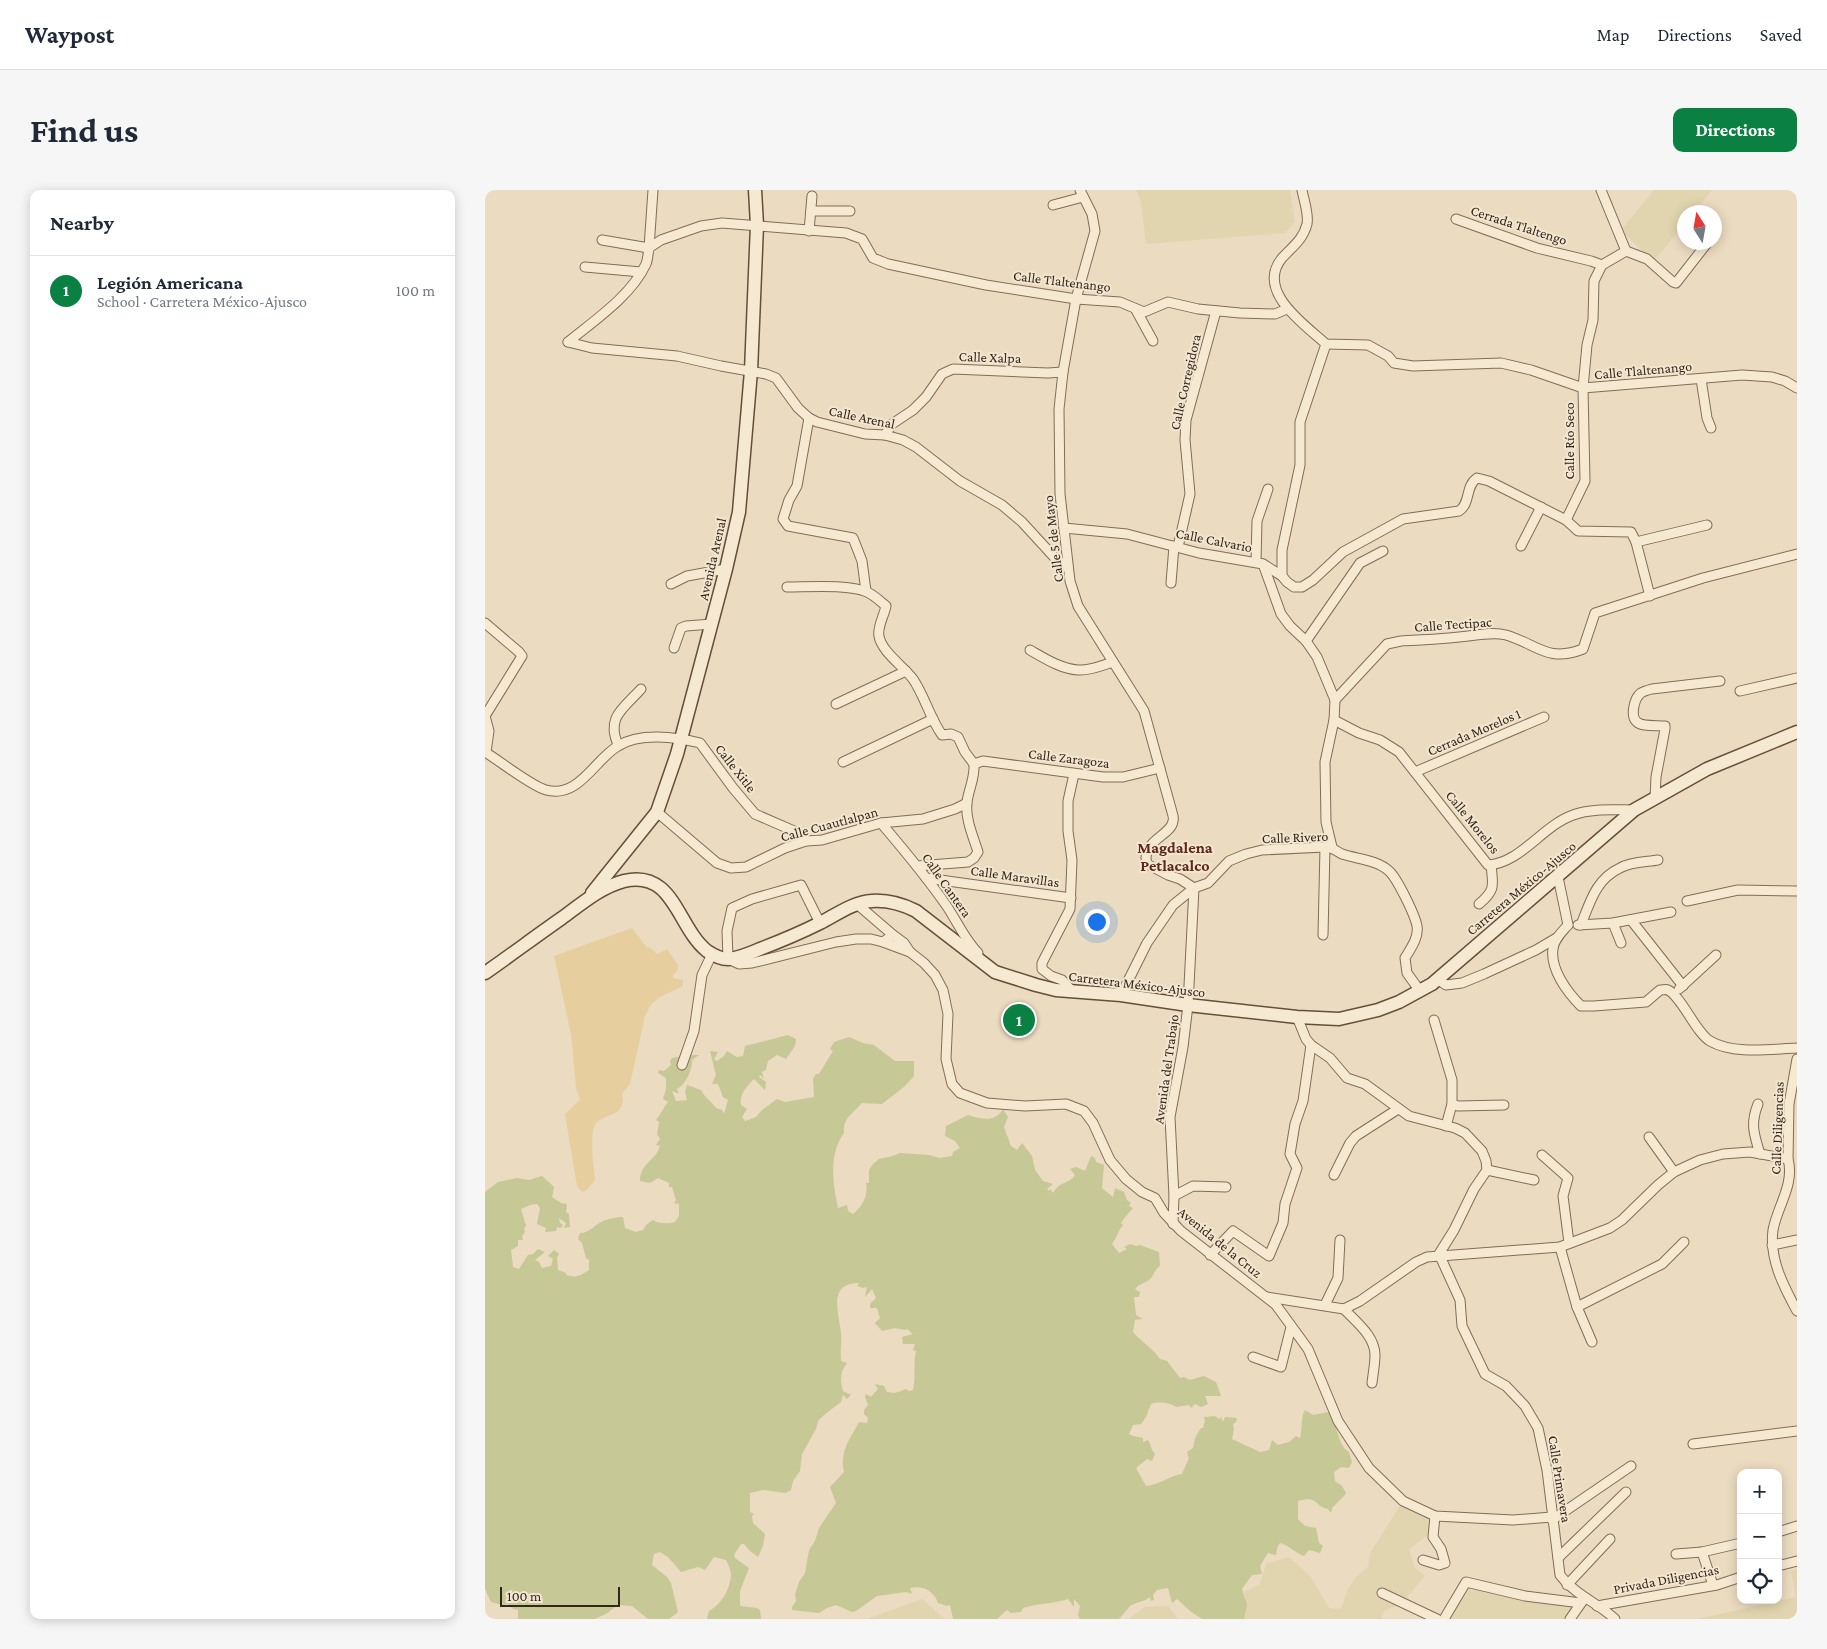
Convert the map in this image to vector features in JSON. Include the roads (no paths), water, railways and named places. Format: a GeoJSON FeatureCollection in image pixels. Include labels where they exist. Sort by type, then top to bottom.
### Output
{"type":"FeatureCollection","features":[{"type":"Feature","properties":{"kind":"main road","name":"Avenida Arenal"},"geometry":{"type":"LineString","coordinates":[[585,901],[657,812],[670,778],[681,738],[712,624],[739,512],[751,372],[757,225],[755,190]]}},
{"type":"Feature","properties":{"kind":"main road","name":"Carretera México-Ajusco"},"geometry":{"type":"LineString","coordinates":[[728,959],[750,953],[790,937],[857,904],[883,901],[903,905],[916,911],[995,972],[1036,985],[1073,992],[1121,995],[1188,1005],[1297,1017],[1339,1019],[1357,1016],[1399,1002],[1437,980],[1634,810],[1707,769],[1797,732]]}},
{"type":"Feature","properties":{"kind":"main road"},"geometry":{"type":"LineString","coordinates":[[485,973],[585,901],[608,887],[623,881],[636,880],[649,882],[662,888],[672,898],[694,939],[712,954],[728,959]]}},
{"type":"Feature","properties":{"kind":"street"},"geometry":{"type":"LineString","coordinates":[[585,267],[641,272],[647,262],[653,190]]}},
{"type":"Feature","properties":{"kind":"street"},"geometry":{"type":"LineString","coordinates":[[1282,576],[1282,550],[1300,466],[1300,422],[1326,344],[1287,309],[1275,289],[1274,282],[1277,264],[1301,241],[1307,223],[1302,190]]}},
{"type":"Feature","properties":{"kind":"street"},"geometry":{"type":"LineString","coordinates":[[1601,190],[1626,251],[1647,259],[1673,282],[1676,282],[1702,250]]}},
{"type":"Feature","properties":{"kind":"street"},"geometry":{"type":"LineString","coordinates":[[1053,205],[1082,193]]}},
{"type":"Feature","properties":{"kind":"street","name":"Calle 5 de Mayo"},"geometry":{"type":"LineString","coordinates":[[1082,193],[1095,224],[1095,231],[1076,299],[1063,372],[1059,410],[1060,494],[1070,581],[1079,606],[1144,711],[1160,768],[1174,822],[1152,844],[1146,860],[1147,864],[1180,879],[1194,888]]}},
{"type":"Feature","properties":{"kind":"street"},"geometry":{"type":"LineString","coordinates":[[809,230],[812,196]]}},
{"type":"Feature","properties":{"kind":"street"},"geometry":{"type":"LineString","coordinates":[[811,211],[850,211]]}},
{"type":"Feature","properties":{"kind":"street","name":"Cerrada Tlaltengo"},"geometry":{"type":"LineString","coordinates":[[1456,219],[1537,248],[1602,265]]}},
{"type":"Feature","properties":{"kind":"street","name":"Calle Tlaltenango"},"geometry":{"type":"LineString","coordinates":[[649,248],[661,240],[701,226],[722,223],[846,233],[862,239],[873,258],[888,264],[986,285],[1076,299],[1120,302],[1136,310]]}},
{"type":"Feature","properties":{"kind":"street"},"geometry":{"type":"LineString","coordinates":[[602,240],[649,248]]}},
{"type":"Feature","properties":{"kind":"street"},"geometry":{"type":"LineString","coordinates":[[1602,265],[1626,251]]}},
{"type":"Feature","properties":{"kind":"street","name":"Calle Río Seco"},"geometry":{"type":"LineString","coordinates":[[1566,520],[1585,482],[1583,388],[1587,345],[1593,320],[1594,281],[1602,265]]}},
{"type":"Feature","properties":{"kind":"street","name":"Calle Arenal"},"geometry":{"type":"LineString","coordinates":[[641,272],[636,280],[598,320],[568,342],[592,348],[677,356],[766,374],[776,378],[803,414],[817,422],[865,434],[885,435],[903,440],[916,447],[960,481],[1002,505],[1062,565],[1069,568]]}},
{"type":"Feature","properties":{"kind":"street"},"geometry":{"type":"LineString","coordinates":[[1136,310],[1144,312],[1168,302],[1216,311],[1262,315],[1275,314],[1287,309]]}},
{"type":"Feature","properties":{"kind":"street"},"geometry":{"type":"LineString","coordinates":[[1136,310],[1153,340]]}},
{"type":"Feature","properties":{"kind":"street","name":"Calle Corregidora"},"geometry":{"type":"LineString","coordinates":[[1171,583],[1176,547],[1191,494],[1185,440],[1186,420],[1216,311]]}},
{"type":"Feature","properties":{"kind":"street","name":"Calle Tlaltenango"},"geometry":{"type":"LineString","coordinates":[[1326,344],[1368,345],[1388,356],[1394,363],[1413,366],[1501,363],[1531,370],[1583,388],[1742,375],[1772,377],[1785,381],[1797,388]]}},
{"type":"Feature","properties":{"kind":"street","name":"Calle Xalpa"},"geometry":{"type":"LineString","coordinates":[[885,435],[892,424],[913,410],[926,397],[935,381],[942,374],[953,369],[1063,372]]}},
{"type":"Feature","properties":{"kind":"street"},"geometry":{"type":"LineString","coordinates":[[1701,379],[1707,418],[1711,428]]}},
{"type":"Feature","properties":{"kind":"street"},"geometry":{"type":"LineString","coordinates":[[809,418],[797,486],[789,500],[783,519],[788,526],[853,538],[862,561],[866,591]]}},
{"type":"Feature","properties":{"kind":"street"},"geometry":{"type":"LineString","coordinates":[[1267,489],[1257,521],[1260,563],[1282,576],[1294,587],[1302,587],[1313,580],[1343,552],[1403,519],[1459,511],[1465,507],[1471,485],[1477,478],[1489,481],[1566,520],[1578,531],[1631,532],[1636,542],[1650,596]]}},
{"type":"Feature","properties":{"kind":"street"},"geometry":{"type":"LineString","coordinates":[[1521,546],[1541,507]]}},
{"type":"Feature","properties":{"kind":"street"},"geometry":{"type":"LineString","coordinates":[[1636,542],[1707,525]]}},
{"type":"Feature","properties":{"kind":"street","name":"Calle Calvario"},"geometry":{"type":"LineString","coordinates":[[1063,528],[1127,534],[1199,554],[1260,563],[1281,614],[1290,626],[1306,641],[1317,657],[1335,700]]}},
{"type":"Feature","properties":{"kind":"street"},"geometry":{"type":"LineString","coordinates":[[1306,641],[1360,564],[1383,552]]}},
{"type":"Feature","properties":{"kind":"street","name":"Calle Tectipac"},"geometry":{"type":"LineString","coordinates":[[1335,700],[1387,644],[1503,634],[1521,640],[1548,654],[1572,654],[1583,649],[1595,613],[1703,578],[1797,554]]}},
{"type":"Feature","properties":{"kind":"street"},"geometry":{"type":"LineString","coordinates":[[671,584],[687,576],[725,569]]}},
{"type":"Feature","properties":{"kind":"street"},"geometry":{"type":"LineString","coordinates":[[787,586],[846,587],[866,591],[885,606],[879,636],[883,646],[906,671],[926,702],[942,735],[951,734],[959,737],[965,752],[974,764],[975,774],[967,803],[968,821],[978,852],[968,862],[917,866]]}},
{"type":"Feature","properties":{"kind":"street"},"geometry":{"type":"LineString","coordinates":[[485,623],[522,656],[485,716],[489,731],[486,752]]}},
{"type":"Feature","properties":{"kind":"street"},"geometry":{"type":"LineString","coordinates":[[674,648],[681,628],[712,624]]}},
{"type":"Feature","properties":{"kind":"street"},"geometry":{"type":"LineString","coordinates":[[1029,650],[1059,664],[1078,670],[1101,667],[1113,662]]}},
{"type":"Feature","properties":{"kind":"street"},"geometry":{"type":"LineString","coordinates":[[837,704],[906,671]]}},
{"type":"Feature","properties":{"kind":"street"},"geometry":{"type":"LineString","coordinates":[[1740,691],[1797,678]]}},
{"type":"Feature","properties":{"kind":"street"},"geometry":{"type":"LineString","coordinates":[[1655,798],[1665,726],[1639,724],[1635,721],[1633,716],[1636,698],[1641,692],[1652,689],[1721,681]]}},
{"type":"Feature","properties":{"kind":"street"},"geometry":{"type":"LineString","coordinates":[[618,745],[613,727],[614,719],[641,689]]}},
{"type":"Feature","properties":{"kind":"street"},"geometry":{"type":"LineString","coordinates":[[1323,935],[1328,847],[1325,762],[1334,720],[1335,700]]}},
{"type":"Feature","properties":{"kind":"street","name":"Cerrada Morelos 1"},"geometry":{"type":"LineString","coordinates":[[1415,772],[1543,717]]}},
{"type":"Feature","properties":{"kind":"street"},"geometry":{"type":"LineString","coordinates":[[843,762],[933,719]]}},
{"type":"Feature","properties":{"kind":"street","name":"Calle Morelos"},"geometry":{"type":"LineString","coordinates":[[1334,720],[1359,733],[1380,740],[1399,752],[1487,866],[1498,865],[1573,815],[1598,811],[1634,810]]}},
{"type":"Feature","properties":{"kind":"street","name":"Calle Xitle"},"geometry":{"type":"LineString","coordinates":[[486,752],[540,788],[555,791],[566,789],[578,783],[618,745],[646,738],[664,737],[681,738],[700,743],[755,814],[793,831],[806,841]]}},
{"type":"Feature","properties":{"kind":"street","name":"Calle Zaragoza"},"geometry":{"type":"LineString","coordinates":[[974,764],[983,761],[1103,777],[1123,777],[1160,768]]}},
{"type":"Feature","properties":{"kind":"street","name":"Calle Maravillas"},"geometry":{"type":"LineString","coordinates":[[1073,992],[1062,980],[1051,976],[1042,969],[1043,963],[1068,914],[1071,898],[1072,860],[1068,831],[1068,809],[1074,774]]}},
{"type":"Feature","properties":{"kind":"street","name":"Calle Cuautlalpan"},"geometry":{"type":"LineString","coordinates":[[657,812],[717,863],[731,868],[745,867],[785,848],[806,841],[822,840],[881,823],[923,818],[955,809],[967,803]]}},
{"type":"Feature","properties":{"kind":"street","name":"Calle Cantera"},"geometry":{"type":"LineString","coordinates":[[881,823],[926,878],[958,924],[968,943],[984,959],[986,966]]}},
{"type":"Feature","properties":{"kind":"street","name":"Calle Rivero"},"geometry":{"type":"LineString","coordinates":[[1121,995],[1147,943],[1173,905],[1194,888],[1208,883],[1229,861],[1262,850],[1328,847],[1340,853],[1379,865],[1389,871],[1399,884],[1417,926],[1415,942],[1405,958],[1407,973],[1420,991]]}},
{"type":"Feature","properties":{"kind":"street"},"geometry":{"type":"LineString","coordinates":[[1581,924],[1600,883],[1620,867],[1658,860]]}},
{"type":"Feature","properties":{"kind":"street"},"geometry":{"type":"LineString","coordinates":[[1479,904],[1488,896],[1493,888],[1491,865]]}},
{"type":"Feature","properties":{"kind":"street"},"geometry":{"type":"LineString","coordinates":[[1558,877],[1568,925]]}},
{"type":"Feature","properties":{"kind":"street","name":"Calle Maravillas"},"geometry":{"type":"LineString","coordinates":[[926,878],[1071,898]]}},
{"type":"Feature","properties":{"kind":"street"},"geometry":{"type":"LineString","coordinates":[[728,959],[727,931],[732,908],[751,899],[801,885],[820,923]]}},
{"type":"Feature","properties":{"kind":"street","name":"Avenida del Trabajo"},"geometry":{"type":"LineString","coordinates":[[1173,1224],[1174,1196],[1170,1117],[1183,1047],[1188,1005],[1194,888]]}},
{"type":"Feature","properties":{"kind":"street"},"geometry":{"type":"LineString","coordinates":[[1687,901],[1738,890],[1797,891]]}},
{"type":"Feature","properties":{"kind":"street"},"geometry":{"type":"LineString","coordinates":[[857,904],[904,943],[910,952]]}},
{"type":"Feature","properties":{"kind":"street"},"geometry":{"type":"LineString","coordinates":[[1671,912],[1613,923],[1568,925],[1558,937],[1553,948],[1553,959],[1557,971],[1572,997],[1581,1006],[1594,1006],[1645,1002],[1660,990],[1668,990],[1707,1040],[1723,1047],[1753,1050],[1797,1048]]}},
{"type":"Feature","properties":{"kind":"street"},"geometry":{"type":"LineString","coordinates":[[1631,920],[1683,986]]}},
{"type":"Feature","properties":{"kind":"street"},"geometry":{"type":"LineString","coordinates":[[1613,923],[1621,943]]}},
{"type":"Feature","properties":{"kind":"street"},"geometry":{"type":"LineString","coordinates":[[883,942],[893,934]]}},
{"type":"Feature","properties":{"kind":"street"},"geometry":{"type":"LineString","coordinates":[[1437,980],[1446,985],[1462,983],[1536,950],[1558,937]]}},
{"type":"Feature","properties":{"kind":"street","name":"Avenida de la Cruz"},"geometry":{"type":"LineString","coordinates":[[728,959],[739,964],[752,963],[836,942],[856,939],[871,939],[910,952],[935,975],[943,990],[948,1014],[946,1059],[953,1084],[960,1093],[969,1098],[987,1103],[1025,1106],[1067,1104],[1084,1111],[1093,1123],[1110,1160],[1126,1179],[1142,1192],[1155,1198],[1173,1224],[1276,1305],[1308,1349],[1338,1421],[1369,1468],[1403,1501],[1435,1516],[1513,1520],[1552,1519]]}},
{"type":"Feature","properties":{"kind":"street"},"geometry":{"type":"LineString","coordinates":[[682,1065],[694,1031],[702,975],[712,954]]}},
{"type":"Feature","properties":{"kind":"street"},"geometry":{"type":"LineString","coordinates":[[1673,995],[1716,955]]}},
{"type":"Feature","properties":{"kind":"street"},"geometry":{"type":"LineString","coordinates":[[1297,1017],[1306,1039],[1330,1058],[1347,1078],[1365,1084],[1409,1116],[1465,1133],[1474,1142],[1486,1161],[1487,1170],[1473,1189],[1454,1230],[1439,1254]]}},
{"type":"Feature","properties":{"kind":"street"},"geometry":{"type":"LineString","coordinates":[[1434,1020],[1451,1080],[1452,1104],[1446,1126]]}},
{"type":"Feature","properties":{"kind":"street"},"geometry":{"type":"LineString","coordinates":[[1210,1255],[1233,1231],[1269,1256],[1283,1223],[1285,1204],[1297,1168],[1290,1154],[1295,1124],[1303,1101],[1311,1044]]}},
{"type":"Feature","properties":{"kind":"street","name":"Calle Diligencias"},"geometry":{"type":"LineString","coordinates":[[1797,1059],[1794,1092],[1789,1104],[1792,1165],[1789,1182],[1773,1229],[1772,1245],[1777,1267],[1797,1311]]}},
{"type":"Feature","properties":{"kind":"street"},"geometry":{"type":"LineString","coordinates":[[1452,1104],[1475,1106],[1504,1105]]}},
{"type":"Feature","properties":{"kind":"street"},"geometry":{"type":"LineString","coordinates":[[1758,1104],[1753,1118],[1753,1131],[1761,1154]]}},
{"type":"Feature","properties":{"kind":"street"},"geometry":{"type":"LineString","coordinates":[[1334,1175],[1350,1143],[1356,1136],[1398,1109]]}},
{"type":"Feature","properties":{"kind":"street"},"geometry":{"type":"LineString","coordinates":[[1649,1137],[1674,1172]]}},
{"type":"Feature","properties":{"kind":"street"},"geometry":{"type":"LineString","coordinates":[[1372,1383],[1375,1354],[1373,1343],[1368,1334],[1344,1309],[1360,1301],[1427,1256],[1565,1245],[1610,1228],[1622,1220],[1674,1172],[1700,1160],[1723,1154],[1751,1152],[1792,1165]]}},
{"type":"Feature","properties":{"kind":"street"},"geometry":{"type":"LineString","coordinates":[[1542,1155],[1568,1178],[1563,1196],[1565,1245],[1577,1307],[1592,1342]]}},
{"type":"Feature","properties":{"kind":"street"},"geometry":{"type":"LineString","coordinates":[[1487,1170],[1534,1180]]}},
{"type":"Feature","properties":{"kind":"street"},"geometry":{"type":"LineString","coordinates":[[1174,1196],[1193,1186],[1226,1187]]}},
{"type":"Feature","properties":{"kind":"street"},"geometry":{"type":"LineString","coordinates":[[1325,1305],[1338,1278],[1340,1240]]}},
{"type":"Feature","properties":{"kind":"street"},"geometry":{"type":"LineString","coordinates":[[1772,1245],[1797,1240]]}},
{"type":"Feature","properties":{"kind":"street"},"geometry":{"type":"LineString","coordinates":[[1577,1307],[1662,1264],[1684,1242]]}},
{"type":"Feature","properties":{"kind":"street","name":"Calle Primavera"},"geometry":{"type":"LineString","coordinates":[[1439,1254],[1460,1300],[1462,1326],[1485,1374],[1506,1386],[1525,1406],[1537,1428],[1547,1470],[1560,1575],[1567,1585]]}},
{"type":"Feature","properties":{"kind":"street","name":"Avenida de la Cruz"},"geometry":{"type":"LineString","coordinates":[[1265,1296],[1344,1309]]}},
{"type":"Feature","properties":{"kind":"street"},"geometry":{"type":"LineString","coordinates":[[1253,1357],[1281,1367],[1291,1327]]}},
{"type":"Feature","properties":{"kind":"street"},"geometry":{"type":"LineString","coordinates":[[1693,1444],[1797,1431]]}},
{"type":"Feature","properties":{"kind":"street"},"geometry":{"type":"LineString","coordinates":[[1552,1519],[1631,1466]]}},
{"type":"Feature","properties":{"kind":"street"},"geometry":{"type":"LineString","coordinates":[[1558,1558],[1626,1492]]}},
{"type":"Feature","properties":{"kind":"street"},"geometry":{"type":"LineString","coordinates":[[1423,1560],[1439,1565],[1445,1563],[1441,1549],[1433,1537],[1435,1516]]}},
{"type":"Feature","properties":{"kind":"street"},"geometry":{"type":"LineString","coordinates":[[1782,1531],[1797,1526]]}},
{"type":"Feature","properties":{"kind":"street"},"geometry":{"type":"LineString","coordinates":[[1583,1600],[1567,1585],[1610,1539]]}},
{"type":"Feature","properties":{"kind":"street"},"geometry":{"type":"LineString","coordinates":[[1676,1554],[1702,1552],[1737,1543]]}},
{"type":"Feature","properties":{"kind":"street"},"geometry":{"type":"LineString","coordinates":[[1702,1552],[1713,1585]]}},
{"type":"Feature","properties":{"kind":"street"},"geometry":{"type":"LineString","coordinates":[[1782,1565],[1797,1561]]}},
{"type":"Feature","properties":{"kind":"street","name":"Privada Diligencias"},"geometry":{"type":"LineString","coordinates":[[1597,1606],[1737,1579]]}},
{"type":"Feature","properties":{"kind":"street"},"geometry":{"type":"LineString","coordinates":[[1444,1619],[1466,1582],[1525,1596],[1583,1600],[1597,1606],[1615,1619]]}},
{"type":"Feature","properties":{"kind":"street"},"geometry":{"type":"LineString","coordinates":[[1382,1593],[1437,1619]]}},
{"type":"Feature","properties":{"kind":"street"},"geometry":{"type":"LineString","coordinates":[[1570,1619],[1583,1600]]}},
{"type":"Feature","properties":{"kind":"place","name":"Legión Americana"},"geometry":{"type":"Point","coordinates":[1019,1020]}},
{"type":"Feature","properties":{"kind":"district","name":"Magdalena Petlacalco"},"geometry":{"type":"Point","coordinates":[1175,856]}}]}
